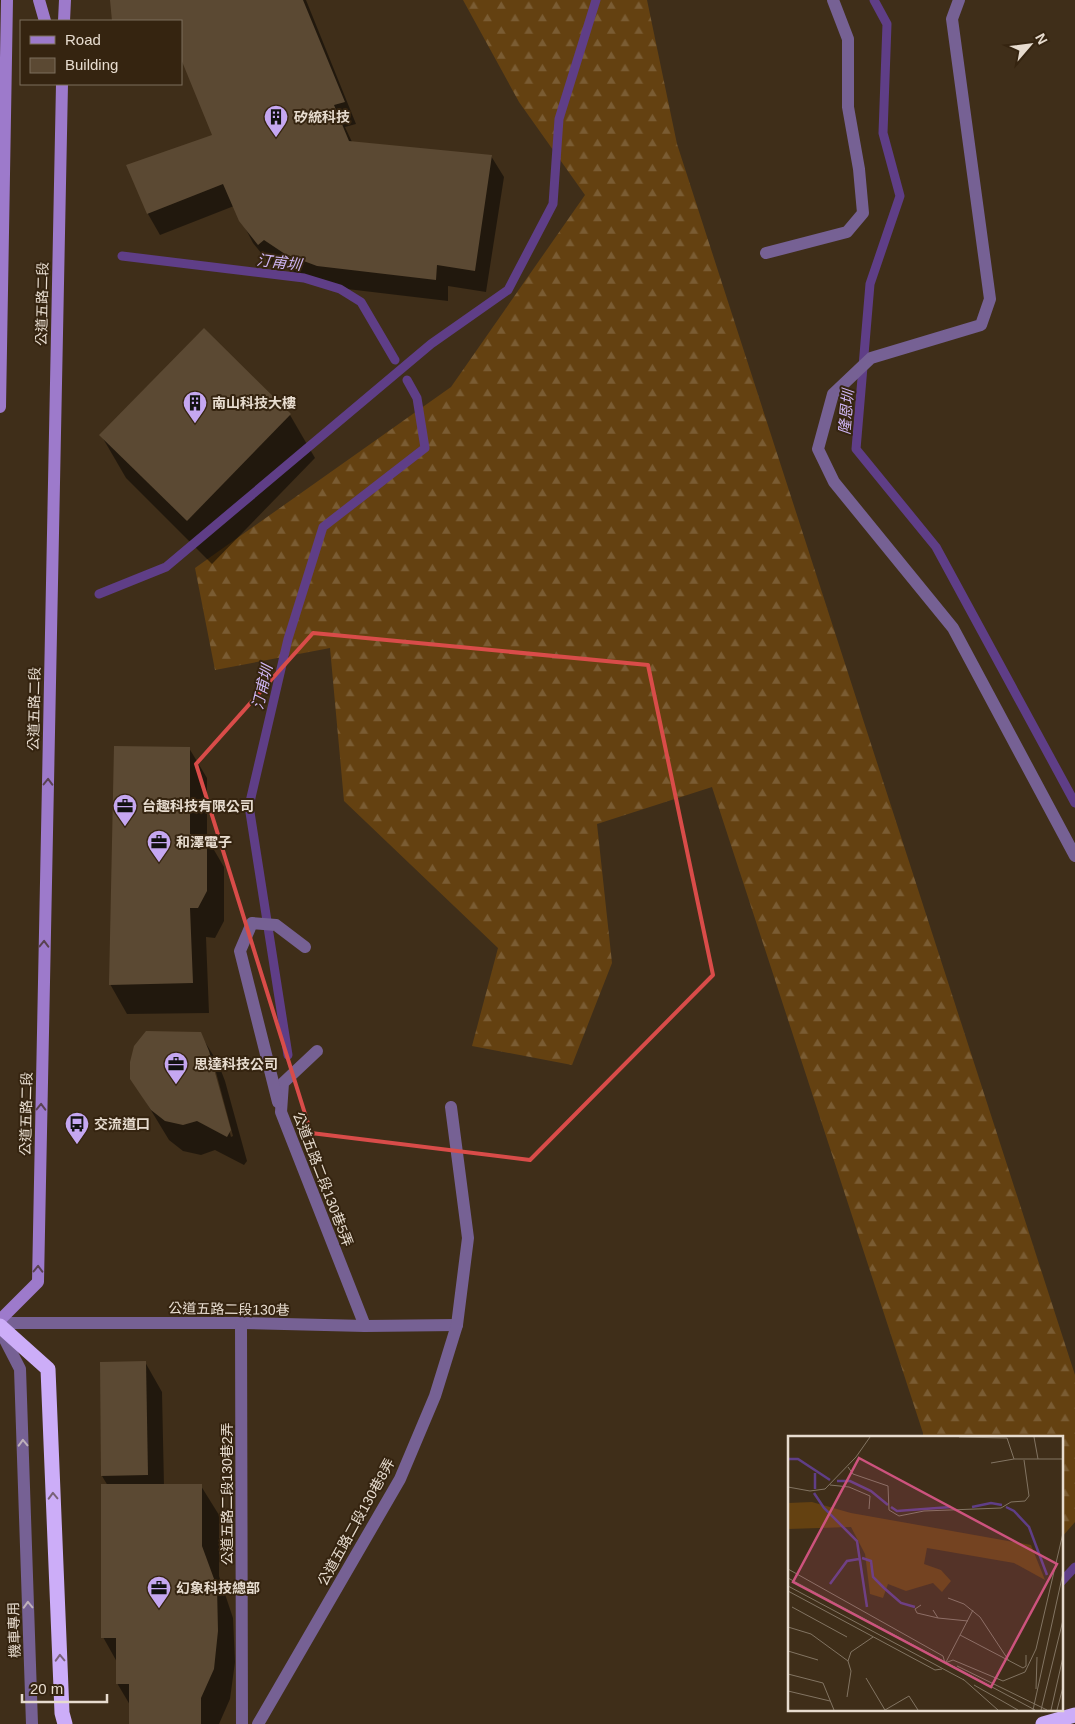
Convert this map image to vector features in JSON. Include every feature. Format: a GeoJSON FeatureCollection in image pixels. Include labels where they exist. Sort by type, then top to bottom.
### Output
{"type":"FeatureCollection","features":[{"type":"Feature","properties":{"kind":"highway"},"geometry":{"type":"LineString","coordinates":[[0,1325],[48,1369],[62,1713],[66,1724]]}},
{"type":"Feature","properties":{"kind":"highway"},"geometry":{"type":"LineString","coordinates":[[1043,1724],[1075,1715]]}},
{"type":"Feature","properties":{"kind":"street"},"geometry":{"type":"LineString","coordinates":[[0,407],[7,0]]}},
{"type":"Feature","properties":{"kind":"street"},"geometry":{"type":"LineString","coordinates":[[39,0],[45,20]]}},
{"type":"Feature","properties":{"kind":"street"},"geometry":{"type":"LineString","coordinates":[[64,20],[65,0]]}},
{"type":"Feature","properties":{"kind":"street","name":"公道五路二段"},"geometry":{"type":"LineString","coordinates":[[0,1325],[38,1282],[62,86]]}},
{"type":"Feature","properties":{"kind":"lane"},"geometry":{"type":"LineString","coordinates":[[766,253],[846,232],[863,213],[859,169],[848,107],[848,39],[833,0]]}},
{"type":"Feature","properties":{"kind":"lane"},"geometry":{"type":"LineString","coordinates":[[959,0],[952,19],[990,299],[981,325],[871,358],[833,394],[818,449],[834,482],[953,628],[1075,856]]}},
{"type":"Feature","properties":{"kind":"lane"},"geometry":{"type":"LineString","coordinates":[[281,1112],[240,951],[252,923],[276,925],[306,947]]}},
{"type":"Feature","properties":{"kind":"lane","name":"公道五路二段130巷5弄"},"geometry":{"type":"LineString","coordinates":[[317,1051],[284,1083],[281,1112],[365,1326]]}},
{"type":"Feature","properties":{"kind":"lane","name":"公道五路二段130巷8弄"},"geometry":{"type":"LineString","coordinates":[[258,1724],[400,1479],[435,1396],[457,1324],[468,1238],[451,1107]]}},
{"type":"Feature","properties":{"kind":"lane","name":"公道五路二段130巷"},"geometry":{"type":"LineString","coordinates":[[0,1325],[242,1323],[365,1326],[457,1324]]}},
{"type":"Feature","properties":{"kind":"lane","name":"公道五路二段130巷2弄"},"geometry":{"type":"LineString","coordinates":[[242,1323],[242,1724]]}},
{"type":"Feature","properties":{"kind":"lane","name":"機車專用"},"geometry":{"type":"LineString","coordinates":[[0,1325],[20,1369],[32,1724]]}},
{"type":"Feature","properties":{"kind":"highlighted area"},"geometry":{"type":"Polygon","coordinates":[[[313,633],[648,665],[713,975],[530,1160],[311,1133],[196,764],[313,633]]]}},
{"type":"Feature","properties":{"kind":"green space"},"geometry":{"type":"Polygon","coordinates":[[[463,0],[647,0],[677,144],[1075,1375],[1075,1522],[1062,1537],[1062,1436],[923,1436],[712,787],[597,824],[612,963],[572,1065],[472,1046],[498,948],[344,801],[330,648],[215,670],[195,568],[451,387],[585,195],[519,102],[463,0]]]}},
{"type":"Feature","properties":{"kind":"building","name":"矽統科技"},"geometry":{"type":"Polygon","coordinates":[[[110,0],[303,0],[345,102],[334,105],[349,141],[492,155],[475,271],[437,265],[436,280],[317,266],[285,254],[264,240],[258,245],[239,221],[223,184],[147,214],[126,165],[212,135],[182,61],[182,20],[112,20],[110,0]]]}},
{"type":"Feature","properties":{"kind":"building","name":"南山科技大樓"},"geometry":{"type":"Polygon","coordinates":[[[204,328],[291,414],[187,521],[99,435],[204,328]]]}},
{"type":"Feature","properties":{"kind":"building","name":"和澤電子"},"geometry":{"type":"Polygon","coordinates":[[[114,746],[190,747],[190,834],[207,836],[207,891],[198,908],[190,908],[193,983],[109,985],[114,746]]]}},
{"type":"Feature","properties":{"kind":"building","name":"思達科技公司"},"geometry":{"type":"Polygon","coordinates":[[[146,1031],[201,1032],[209,1051],[231,1130],[227,1137],[197,1121],[183,1125],[165,1121],[151,1110],[130,1079],[130,1062],[134,1046],[146,1031]]]}},
{"type":"Feature","properties":{"kind":"building"},"geometry":{"type":"Polygon","coordinates":[[[146,1361],[148,1475],[101,1476],[100,1362],[146,1361]]]}},
{"type":"Feature","properties":{"kind":"building","name":"幻象科技總部"},"geometry":{"type":"Polygon","coordinates":[[[101,1484],[202,1484],[202,1546],[217,1587],[218,1631],[214,1669],[201,1698],[201,1724],[129,1724],[129,1684],[116,1684],[116,1638],[101,1638],[101,1484]]]}},
{"type":"Feature","properties":{"kind":"waterway"},"geometry":{"type":"LineString","coordinates":[[99,594],[166,567],[431,344],[508,290],[553,204],[559,119],[596,0]]}},
{"type":"Feature","properties":{"kind":"waterway","name":"隆恩圳"},"geometry":{"type":"LineString","coordinates":[[874,0],[887,24],[883,133],[900,196],[870,284],[856,449],[936,547],[1075,803]]}},
{"type":"Feature","properties":{"kind":"waterway","name":"汀甫圳"},"geometry":{"type":"LineString","coordinates":[[122,256],[304,278],[340,289],[361,302],[395,360]]}},
{"type":"Feature","properties":{"kind":"waterway","name":"汀甫圳"},"geometry":{"type":"LineString","coordinates":[[288,1055],[249,806],[288,639],[323,527],[425,448],[417,398],[407,380]]}},
{"type":"Feature","properties":{"kind":"waterway","name":"隆恩圳"},"geometry":{"type":"LineString","coordinates":[[1062,1581],[1075,1567]]}},
{"type":"Feature","properties":{"kind":"place","name":"矽統科技"},"geometry":{"type":"Point","coordinates":[276,138]}},
{"type":"Feature","properties":{"kind":"place","name":"南山科技大樓"},"geometry":{"type":"Point","coordinates":[195,424]}},
{"type":"Feature","properties":{"kind":"place","name":"台趣科技有限公司"},"geometry":{"type":"Point","coordinates":[125,827]}},
{"type":"Feature","properties":{"kind":"place","name":"和澤電子"},"geometry":{"type":"Point","coordinates":[159,863]}},
{"type":"Feature","properties":{"kind":"place","name":"思達科技公司"},"geometry":{"type":"Point","coordinates":[176,1085]}},
{"type":"Feature","properties":{"kind":"place","name":"交流道口"},"geometry":{"type":"Point","coordinates":[77,1145]}},
{"type":"Feature","properties":{"kind":"place","name":"幻象科技總部"},"geometry":{"type":"Point","coordinates":[159,1609]}}]}
